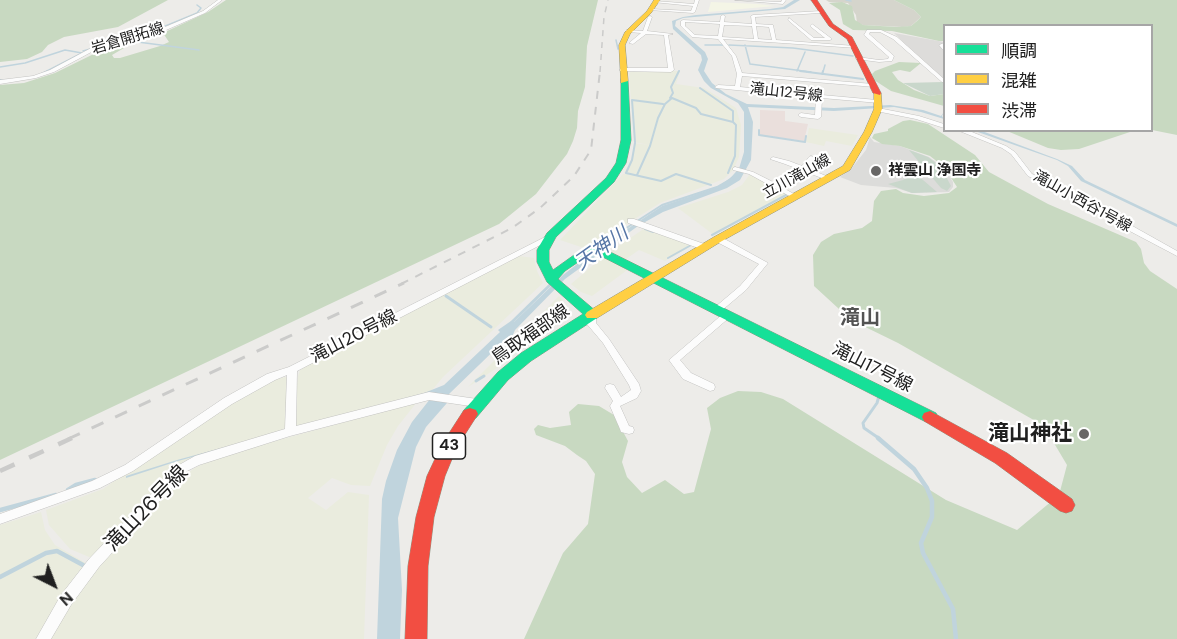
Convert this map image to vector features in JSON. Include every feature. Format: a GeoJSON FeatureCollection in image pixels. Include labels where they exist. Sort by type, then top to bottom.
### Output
{"type":"FeatureCollection","features":[{"type":"Feature","properties":{"kind":"street","name":"岩倉開拓線"},"geometry":{"type":"LineString","coordinates":[[0,82],[34,77],[52,71],[95,48],[154,33],[204,12],[220,0]]}},
{"type":"Feature","properties":{"kind":"street"},"geometry":{"type":"LineString","coordinates":[[737,0],[783,3],[784,0]]}},
{"type":"Feature","properties":{"kind":"street"},"geometry":{"type":"LineString","coordinates":[[548,239],[610,180],[621,163],[626,141],[622,45],[653,7],[696,2],[693,13],[653,7]]}},
{"type":"Feature","properties":{"kind":"street"},"geometry":{"type":"LineString","coordinates":[[756,40],[753,16],[817,6],[831,25],[850,38],[873,86],[878,106],[943,125]]}},
{"type":"Feature","properties":{"kind":"street"},"geometry":{"type":"LineString","coordinates":[[644,33],[653,7]]}},
{"type":"Feature","properties":{"kind":"street"},"geometry":{"type":"LineString","coordinates":[[720,38],[723,16]]}},
{"type":"Feature","properties":{"kind":"street"},"geometry":{"type":"LineString","coordinates":[[789,19],[814,42]]}},
{"type":"Feature","properties":{"kind":"street"},"geometry":{"type":"LineString","coordinates":[[774,41],[772,27],[682,21],[683,26],[694,36],[774,41],[814,42],[856,52],[879,62],[890,60],[892,57],[866,34],[869,31],[881,31],[895,38],[943,79]]}},
{"type":"Feature","properties":{"kind":"street"},"geometry":{"type":"LineString","coordinates":[[812,25],[830,39],[814,42]]}},
{"type":"Feature","properties":{"kind":"street"},"geometry":{"type":"LineString","coordinates":[[796,26],[831,25]]}},
{"type":"Feature","properties":{"kind":"street"},"geometry":{"type":"LineString","coordinates":[[630,37],[644,33]]}},
{"type":"Feature","properties":{"kind":"street"},"geometry":{"type":"LineString","coordinates":[[622,70],[671,70],[669,34],[644,33],[630,37]]}},
{"type":"Feature","properties":{"kind":"street","name":"滝山12号線"},"geometry":{"type":"LineString","coordinates":[[720,38],[734,56],[740,74],[737,88],[819,96],[878,106]]}},
{"type":"Feature","properties":{"kind":"street"},"geometry":{"type":"LineString","coordinates":[[740,74],[873,86]]}},
{"type":"Feature","properties":{"kind":"street"},"geometry":{"type":"LineString","coordinates":[[801,115],[818,117],[820,82]]}},
{"type":"Feature","properties":{"kind":"street"},"geometry":{"type":"LineString","coordinates":[[718,87],[737,88]]}},
{"type":"Feature","properties":{"kind":"street","name":"立川滝山線"},"geometry":{"type":"LineString","coordinates":[[592,315],[704,247],[847,168],[868,132],[878,106]]}},
{"type":"Feature","properties":{"kind":"street","name":"滝山小西谷1号線"},"geometry":{"type":"LineString","coordinates":[[965,132],[1004,147],[1013,153],[1030,175],[1095,206],[1108,216],[1177,254]]}},
{"type":"Feature","properties":{"kind":"street"},"geometry":{"type":"LineString","coordinates":[[803,168],[812,158]]}},
{"type":"Feature","properties":{"kind":"street"},"geometry":{"type":"LineString","coordinates":[[773,159],[829,178]]}},
{"type":"Feature","properties":{"kind":"street"},"geometry":{"type":"LineString","coordinates":[[737,170],[771,183],[795,197]]}},
{"type":"Feature","properties":{"kind":"street"},"geometry":{"type":"LineString","coordinates":[[631,221],[704,247]]}},
{"type":"Feature","properties":{"kind":"street","name":"鳥取福部線"},"geometry":{"type":"LineString","coordinates":[[416,639],[418,566],[430,495],[442,459],[477,402],[503,376],[526,357],[592,315],[555,283],[543,262],[543,250],[548,239]]}},
{"type":"Feature","properties":{"kind":"street","name":"滝山20号線"},"geometry":{"type":"LineString","coordinates":[[290,432],[292,369],[548,239]]}},
{"type":"Feature","properties":{"kind":"street"},"geometry":{"type":"LineString","coordinates":[[710,387],[687,376],[674,360],[722,313],[764,263],[718,239]]}},
{"type":"Feature","properties":{"kind":"street","name":"滝山17号線"},"geometry":{"type":"LineString","coordinates":[[555,283],[561,268],[592,247],[953,430],[1001,458],[1066,505]]}},
{"type":"Feature","properties":{"kind":"street"},"geometry":{"type":"LineString","coordinates":[[592,315],[591,323],[606,341],[634,384],[636,391],[619,402],[616,410],[625,429],[629,430]]}},
{"type":"Feature","properties":{"kind":"street"},"geometry":{"type":"LineString","coordinates":[[0,519],[96,484],[121,472],[228,401],[271,377],[292,369]]}},
{"type":"Feature","properties":{"kind":"street"},"geometry":{"type":"LineString","coordinates":[[610,388],[619,402]]}},
{"type":"Feature","properties":{"kind":"street"},"geometry":{"type":"LineString","coordinates":[[290,432],[432,396],[477,402]]}},
{"type":"Feature","properties":{"kind":"street","name":"滝山26号線"},"geometry":{"type":"LineString","coordinates":[[43,639],[66,600],[94,563],[183,468],[195,461],[290,432]]}},
{"type":"Feature","properties":{"kind":"shaded area"},"geometry":{"type":"Polygon","coordinates":[[[826,0],[894,0],[914,10],[921,17],[911,26],[863,25],[857,23],[856,15],[848,3],[826,0]]]}},
{"type":"Feature","properties":{"kind":"shaded area"},"geometry":{"type":"Polygon","coordinates":[[[711,2],[758,4],[775,6],[708,12],[711,2]]]}},
{"type":"Feature","properties":{"kind":"shaded area"},"geometry":{"type":"Polygon","coordinates":[[[894,33],[943,42],[943,81],[894,33]]]}},
{"type":"Feature","properties":{"kind":"shaded area"},"geometry":{"type":"Polygon","coordinates":[[[632,71],[680,71],[676,84],[704,88],[736,108],[741,125],[739,157],[733,170],[724,179],[660,203],[587,249],[560,240],[623,174],[627,174],[624,173],[632,158],[634,143],[649,145],[634,142],[629,73],[632,71]]]}},
{"type":"Feature","properties":{"kind":"shaded area"},"geometry":{"type":"Polygon","coordinates":[[[760,110],[785,111],[785,121],[808,124],[804,141],[760,135],[760,110]]]}},
{"type":"Feature","properties":{"kind":"shaded area"},"geometry":{"type":"Polygon","coordinates":[[[809,128],[858,135],[852,146],[826,141],[824,146],[806,142],[809,128]]]}},
{"type":"Feature","properties":{"kind":"shaded area"},"geometry":{"type":"Polygon","coordinates":[[[870,137],[874,142],[900,146],[929,157],[943,167],[953,182],[953,187],[949,192],[912,193],[896,188],[861,185],[840,177],[851,169],[866,150],[870,137]]]}},
{"type":"Feature","properties":{"kind":"shaded area"},"geometry":{"type":"Polygon","coordinates":[[[750,174],[789,195],[714,235],[678,208],[728,192],[742,185],[750,174]]]}},
{"type":"Feature","properties":{"kind":"shaded area"},"geometry":{"type":"Polygon","coordinates":[[[645,228],[695,244],[665,261],[639,250],[623,261],[608,253],[645,228]]]}},
{"type":"Feature","properties":{"kind":"shaded area"},"geometry":{"type":"Polygon","coordinates":[[[519,256],[534,258],[543,283],[443,377],[429,394],[297,429],[293,425],[298,376],[300,370],[308,364],[519,256]]]}},
{"type":"Feature","properties":{"kind":"shaded area"},"geometry":{"type":"Polygon","coordinates":[[[604,256],[630,268],[592,296],[581,292],[571,284],[604,256]]]}},
{"type":"Feature","properties":{"kind":"shaded area"},"geometry":{"type":"Polygon","coordinates":[[[559,296],[566,305],[565,312],[556,323],[523,344],[503,364],[468,387],[559,296]]]}},
{"type":"Feature","properties":{"kind":"shaded area"},"geometry":{"type":"Polygon","coordinates":[[[285,377],[290,379],[286,426],[279,434],[183,462],[94,559],[70,549],[49,525],[46,510],[103,489],[217,410],[276,379],[285,377]]]}},
{"type":"Feature","properties":{"kind":"shaded area"},"geometry":{"type":"Polygon","coordinates":[[[417,402],[398,426],[387,445],[370,486],[351,485],[332,478],[308,498],[326,510],[348,492],[369,495],[364,639],[49,639],[64,612],[97,568],[173,486],[193,469],[214,458],[417,402]]]}},
{"type":"Feature","properties":{"kind":"shaded area"},"geometry":{"type":"Polygon","coordinates":[[[41,512],[45,530],[55,545],[89,565],[37,639],[0,639],[0,525],[41,512]]]}},
{"type":"Feature","properties":{"kind":"green space"},"geometry":{"type":"Polygon","coordinates":[[[0,0],[168,0],[118,27],[64,37],[27,59],[0,62],[0,0]]]}},
{"type":"Feature","properties":{"kind":"green space"},"geometry":{"type":"Polygon","coordinates":[[[226,0],[598,0],[587,46],[585,87],[573,141],[567,154],[536,194],[499,224],[0,460],[0,85],[24,83],[55,73],[110,46],[124,45],[124,48],[112,55],[114,58],[120,58],[160,46],[169,42],[163,33],[208,12],[226,0]]]}},
{"type":"Feature","properties":{"kind":"green space"},"geometry":{"type":"Polygon","coordinates":[[[894,0],[1177,0],[1177,135],[1153,130],[1153,24],[943,24],[943,41],[939,41],[892,31],[853,30],[843,24],[840,10],[829,3],[842,2],[852,6],[855,20],[863,25],[911,26],[921,17],[914,10],[894,0]]]}},
{"type":"Feature","properties":{"kind":"green space"},"geometry":{"type":"Polygon","coordinates":[[[899,62],[921,63],[910,72],[900,70],[892,72],[898,80],[914,90],[930,96],[943,94],[943,106],[891,91],[874,80],[872,74],[899,62]]]}},
{"type":"Feature","properties":{"kind":"green space"},"geometry":{"type":"Polygon","coordinates":[[[943,82],[943,94],[930,96],[903,83],[943,82]]]}},
{"type":"Feature","properties":{"kind":"green space"},"geometry":{"type":"Polygon","coordinates":[[[910,120],[928,124],[975,155],[989,172],[1048,204],[1136,242],[1141,249],[1144,263],[1150,271],[1177,289],[1177,639],[524,639],[563,553],[588,524],[595,474],[586,461],[565,446],[536,435],[534,429],[538,425],[550,428],[571,425],[569,412],[578,404],[599,406],[614,415],[628,441],[622,462],[627,477],[642,493],[665,480],[684,494],[694,492],[711,429],[707,408],[720,398],[738,391],[761,392],[783,399],[946,500],[1017,530],[1059,495],[1067,465],[1048,433],[1039,423],[898,343],[851,320],[814,286],[813,255],[821,242],[834,234],[862,228],[872,221],[874,201],[881,191],[896,189],[903,193],[924,196],[949,193],[957,187],[944,167],[930,156],[900,146],[882,144],[872,138],[874,134],[888,131],[903,121],[910,120]]]}},
{"type":"Feature","properties":{"kind":"green space"},"geometry":{"type":"Polygon","coordinates":[[[1009,132],[1130,132],[1079,149],[1048,148],[1009,132]]]}},
{"type":"Feature","properties":{"kind":"green space"},"geometry":{"type":"Polygon","coordinates":[[[909,150],[928,157],[941,167],[951,186],[947,191],[941,188],[909,150]]]}},
{"type":"Feature","properties":{"kind":"green space"},"geometry":{"type":"Polygon","coordinates":[[[913,174],[937,192],[912,193],[888,184],[903,180],[913,174]]]}},
{"type":"Feature","properties":{"kind":"water"},"geometry":{"type":"Polygon","coordinates":[[[794,0],[800,0],[785,9],[683,18],[676,21],[675,26],[705,52],[708,59],[704,71],[712,83],[726,94],[747,104],[834,108],[890,105],[923,110],[941,116],[943,113],[943,119],[894,107],[834,111],[748,107],[753,122],[751,160],[740,180],[727,188],[663,212],[638,226],[565,279],[515,330],[512,337],[509,336],[449,394],[447,403],[426,427],[416,447],[398,518],[402,590],[400,639],[377,639],[382,499],[397,450],[412,422],[434,394],[427,393],[178,461],[126,478],[126,476],[177,460],[424,393],[444,385],[500,332],[498,330],[511,321],[514,322],[563,275],[594,251],[662,206],[718,187],[738,172],[744,152],[744,112],[738,103],[711,88],[704,81],[698,70],[702,60],[701,55],[673,29],[672,21],[683,17],[696,15],[783,7],[794,0]]]}},
{"type":"Feature","properties":{"kind":"water"},"geometry":{"type":"Polygon","coordinates":[[[978,132],[985,132],[1057,159],[1072,166],[1085,180],[1177,224],[1177,227],[1081,181],[1068,166],[978,132]]]}},
{"type":"Feature","properties":{"kind":"waterway"},"geometry":{"type":"LineString","coordinates":[[846,0],[851,1]]}},
{"type":"Feature","properties":{"kind":"waterway"},"geometry":{"type":"LineString","coordinates":[[146,34],[197,13],[201,8],[197,5]]}},
{"type":"Feature","properties":{"kind":"waterway"},"geometry":{"type":"LineString","coordinates":[[616,40],[618,49]]}},
{"type":"Feature","properties":{"kind":"waterway"},"geometry":{"type":"LineString","coordinates":[[83,51],[119,41]]}},
{"type":"Feature","properties":{"kind":"waterway"},"geometry":{"type":"LineString","coordinates":[[130,41],[199,50]]}},
{"type":"Feature","properties":{"kind":"waterway"},"geometry":{"type":"LineString","coordinates":[[705,45],[724,45]]}},
{"type":"Feature","properties":{"kind":"waterway"},"geometry":{"type":"LineString","coordinates":[[729,45],[745,46]]}},
{"type":"Feature","properties":{"kind":"waterway"},"geometry":{"type":"LineString","coordinates":[[745,46],[793,48],[853,56]]}},
{"type":"Feature","properties":{"kind":"waterway"},"geometry":{"type":"LineString","coordinates":[[745,46],[750,64],[797,70]]}},
{"type":"Feature","properties":{"kind":"waterway"},"geometry":{"type":"LineString","coordinates":[[0,67],[25,63],[65,50],[82,53],[45,72]]}},
{"type":"Feature","properties":{"kind":"waterway"},"geometry":{"type":"LineString","coordinates":[[797,70],[805,52]]}},
{"type":"Feature","properties":{"kind":"waterway"},"geometry":{"type":"LineString","coordinates":[[823,72],[825,65]]}},
{"type":"Feature","properties":{"kind":"waterway"},"geometry":{"type":"LineString","coordinates":[[797,70],[811,72]]}},
{"type":"Feature","properties":{"kind":"waterway"},"geometry":{"type":"LineString","coordinates":[[41,74],[48,71]]}},
{"type":"Feature","properties":{"kind":"waterway"},"geometry":{"type":"LineString","coordinates":[[670,98],[673,93],[671,87],[679,71]]}},
{"type":"Feature","properties":{"kind":"waterway"},"geometry":{"type":"LineString","coordinates":[[800,71],[822,74]]}},
{"type":"Feature","properties":{"kind":"waterway"},"geometry":{"type":"LineString","coordinates":[[822,74],[863,79]]}},
{"type":"Feature","properties":{"kind":"waterway"},"geometry":{"type":"LineString","coordinates":[[0,80],[8,80]]}},
{"type":"Feature","properties":{"kind":"waterway"},"geometry":{"type":"LineString","coordinates":[[700,88],[733,111],[733,122]]}},
{"type":"Feature","properties":{"kind":"waterway"},"geometry":{"type":"LineString","coordinates":[[637,175],[650,146],[658,118],[665,104],[672,98],[696,108],[701,114],[733,122]]}},
{"type":"Feature","properties":{"kind":"waterway"},"geometry":{"type":"LineString","coordinates":[[635,142],[632,100],[663,104]]}},
{"type":"Feature","properties":{"kind":"waterway"},"geometry":{"type":"LineString","coordinates":[[728,173],[735,156],[736,125],[733,122]]}},
{"type":"Feature","properties":{"kind":"waterway"},"geometry":{"type":"LineString","coordinates":[[759,130],[759,135],[805,142],[806,136]]}},
{"type":"Feature","properties":{"kind":"waterway"},"geometry":{"type":"LineString","coordinates":[[635,143],[632,160],[626,173],[661,181],[676,174],[711,185]]}},
{"type":"Feature","properties":{"kind":"waterway","name":"天神川"},"geometry":{"type":"LineString","coordinates":[[597,247],[662,205],[717,187],[731,179],[738,171]]}},
{"type":"Feature","properties":{"kind":"waterway"},"geometry":{"type":"LineString","coordinates":[[712,235],[788,194],[785,193]]}},
{"type":"Feature","properties":{"kind":"waterway"},"geometry":{"type":"LineString","coordinates":[[645,229],[653,232]]}},
{"type":"Feature","properties":{"kind":"waterway"},"geometry":{"type":"LineString","coordinates":[[668,258],[693,244]]}},
{"type":"Feature","properties":{"kind":"waterway","name":"天神川"},"geometry":{"type":"LineString","coordinates":[[512,322],[552,283]]}},
{"type":"Feature","properties":{"kind":"waterway"},"geometry":{"type":"LineString","coordinates":[[446,296],[491,327]]}},
{"type":"Feature","properties":{"kind":"waterway"},"geometry":{"type":"LineString","coordinates":[[476,381],[484,376]]}},
{"type":"Feature","properties":{"kind":"waterway"},"geometry":{"type":"LineString","coordinates":[[879,396],[877,403],[863,423],[864,428],[880,439]]}},
{"type":"Feature","properties":{"kind":"waterway"},"geometry":{"type":"LineString","coordinates":[[878,438],[914,469],[927,488],[932,501],[932,517],[921,543],[923,553],[953,609],[956,639]]}},
{"type":"Feature","properties":{"kind":"waterway"},"geometry":{"type":"LineString","coordinates":[[68,490],[76,485],[95,480]]}},
{"type":"Feature","properties":{"kind":"waterway"},"geometry":{"type":"LineString","coordinates":[[0,510],[56,495]]}},
{"type":"Feature","properties":{"kind":"waterway"},"geometry":{"type":"LineString","coordinates":[[0,577],[46,553],[57,551],[83,565]]}},
{"type":"Feature","properties":{"kind":"railway"},"geometry":{"type":"LineString","coordinates":[[600,72],[604,17],[608,0]]}},
{"type":"Feature","properties":{"kind":"railway"},"geometry":{"type":"LineString","coordinates":[[401,284],[512,228],[540,208],[574,176],[591,150],[600,71]]}},
{"type":"Feature","properties":{"kind":"railway"},"geometry":{"type":"LineString","coordinates":[[68,439],[404,283]]}},
{"type":"Feature","properties":{"kind":"railway"},"geometry":{"type":"LineString","coordinates":[[0,471],[72,438]]}},
{"type":"Feature","properties":{"kind":"traffic: fast"},"geometry":{"type":"LineString","coordinates":[[470,414],[503,376],[526,357],[592,315],[551,279],[543,262],[543,250],[551,235],[610,180],[621,163],[626,140],[624,81]]}},
{"type":"Feature","properties":{"kind":"traffic: fast"},"geometry":{"type":"LineString","coordinates":[[551,279],[561,268],[592,247],[930,417]]}},
{"type":"Feature","properties":{"kind":"traffic: slow"},"geometry":{"type":"LineString","coordinates":[[624,81],[622,45],[627,33],[649,12],[657,0]]}},
{"type":"Feature","properties":{"kind":"traffic: slow"},"geometry":{"type":"LineString","coordinates":[[592,315],[718,239],[847,168],[868,132],[878,109],[877,93]]}},
{"type":"Feature","properties":{"kind":"traffic: jam"},"geometry":{"type":"LineString","coordinates":[[814,0],[831,25],[850,38],[877,93]]}},
{"type":"Feature","properties":{"kind":"traffic: jam"},"geometry":{"type":"LineString","coordinates":[[416,639],[418,566],[425,517],[436,476],[450,444],[470,414]]}},
{"type":"Feature","properties":{"kind":"traffic: jam"},"geometry":{"type":"LineString","coordinates":[[930,417],[1001,458],[1066,505]]}},
{"type":"Feature","properties":{"kind":"place","name":"祥雲山 浄国寺"},"geometry":{"type":"Point","coordinates":[876,171]}},
{"type":"Feature","properties":{"kind":"place","name":"滝山神社"},"geometry":{"type":"Point","coordinates":[1084,434]}},
{"type":"Feature","properties":{"kind":"district","name":"滝山"},"geometry":{"type":"Point","coordinates":[860,319]}}]}
